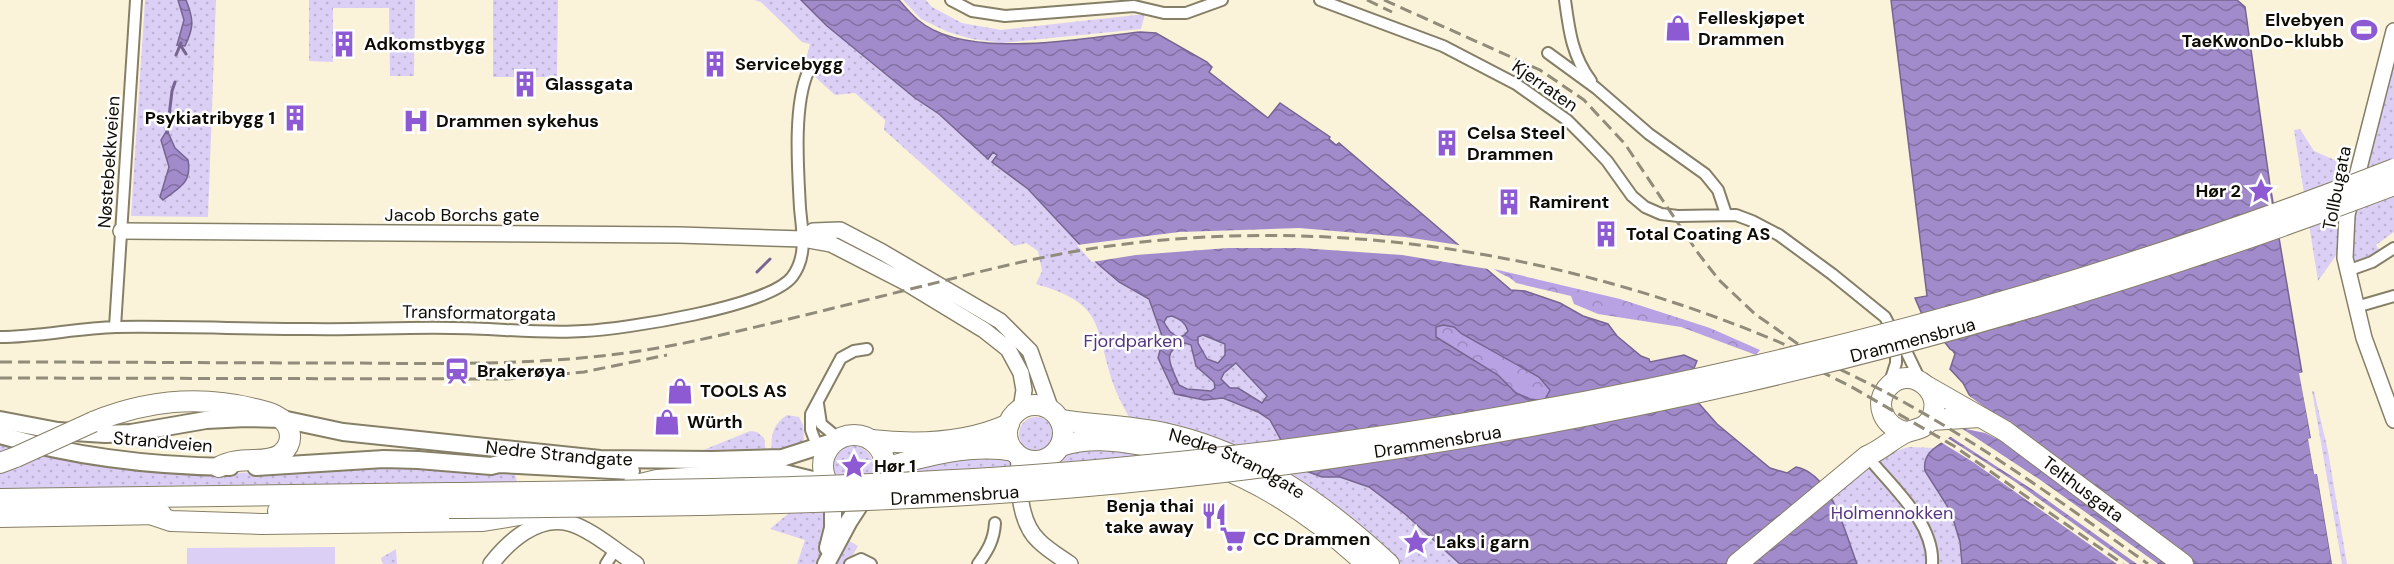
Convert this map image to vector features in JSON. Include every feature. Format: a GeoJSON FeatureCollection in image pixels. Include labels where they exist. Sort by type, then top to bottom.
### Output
{"type":"FeatureCollection","features":[{"type":"Feature","properties":{"kind":"highway","name":"Drammensbrua"},"geometry":{"type":"LineString","coordinates":[[449,501],[1011,477],[1239,455],[1445,426],[1579,402],[1706,375],[1940,318],[2074,279],[2198,239],[2394,169]]}},
{"type":"Feature","properties":{"kind":"highway","name":"Drammensbrua"},"geometry":{"type":"LineString","coordinates":[[449,501],[818,502],[991,493],[1230,471],[1446,441],[1687,395],[1941,333],[2079,293],[2201,254],[2394,185]]}},
{"type":"Feature","properties":{"kind":"highway"},"geometry":{"type":"LineString","coordinates":[[1907,432],[1894,428],[1885,419],[1881,401],[1889,385],[1904,378],[1924,384],[1951,409]]}},
{"type":"Feature","properties":{"kind":"highway"},"geometry":{"type":"LineString","coordinates":[[1737,564],[1867,456],[1907,432],[1923,428],[1931,420],[1935,403],[1924,384]]}},
{"type":"Feature","properties":{"kind":"highway"},"geometry":{"type":"LineString","coordinates":[[8,460],[93,422],[145,405],[197,400],[237,405],[270,413],[282,419],[289,429],[290,439],[287,448],[279,455],[266,459],[229,460],[219,467]]}},
{"type":"Feature","properties":{"kind":"highway"},"geometry":{"type":"LineString","coordinates":[[871,440],[880,450],[885,468],[880,483],[866,495],[849,497],[830,487],[823,473],[828,447],[852,435],[871,440],[924,443],[989,433],[1035,405],[1044,406],[1055,415],[1063,433],[1060,446],[1052,456],[1039,461],[1027,460],[1016,453],[992,447],[937,455],[885,468]]}},
{"type":"Feature","properties":{"kind":"highway","name":"Telthusgata"},"geometry":{"type":"LineString","coordinates":[[1931,420],[1951,409],[1980,417],[2026,446],[2183,564]]}},
{"type":"Feature","properties":{"kind":"highway","name":"Nedre Strandgate"},"geometry":{"type":"LineString","coordinates":[[1055,415],[1164,433],[1247,462],[1274,475],[1319,505],[1389,564]]}},
{"type":"Feature","properties":{"kind":"highway"},"geometry":{"type":"LineString","coordinates":[[1015,417],[1008,438],[1016,453]]}},
{"type":"Feature","properties":{"kind":"highway"},"geometry":{"type":"LineString","coordinates":[[1867,456],[1885,419]]}},
{"type":"Feature","properties":{"kind":"highway","name":"Nedre Strandgate"},"geometry":{"type":"LineString","coordinates":[[1060,446],[1079,440],[1128,442],[1183,454],[1237,473],[1310,516],[1366,564]]}},
{"type":"Feature","properties":{"kind":"highway"},"geometry":{"type":"LineString","coordinates":[[150,514],[171,521],[261,524],[483,521],[573,505],[657,480],[723,474]]}},
{"type":"Feature","properties":{"kind":"highway"},"geometry":{"type":"LineString","coordinates":[[0,499],[449,501]]}},
{"type":"Feature","properties":{"kind":"highway"},"geometry":{"type":"LineString","coordinates":[[0,517],[150,514],[449,501]]}},
{"type":"Feature","properties":{"kind":"main road","name":"Nedre Strandgate"},"geometry":{"type":"LineString","coordinates":[[282,419],[331,431],[600,459],[782,458],[828,447]]}},
{"type":"Feature","properties":{"kind":"main road","name":"Strandveien"},"geometry":{"type":"LineString","coordinates":[[0,420],[49,429],[105,434],[131,433],[206,420],[282,419]]}},
{"type":"Feature","properties":{"kind":"main road","name":"Strandveien"},"geometry":{"type":"LineString","coordinates":[[0,435],[43,447],[163,464],[219,467],[325,463]]}},
{"type":"Feature","properties":{"kind":"main road"},"geometry":{"type":"LineString","coordinates":[[325,463],[338,454],[378,449],[444,451],[453,442],[466,454],[493,459],[499,464]]}},
{"type":"Feature","properties":{"kind":"main road","name":"Nedre Strandgate"},"geometry":{"type":"LineString","coordinates":[[325,463],[402,459],[607,471],[784,473],[830,487]]}},
{"type":"Feature","properties":{"kind":"main road"},"geometry":{"type":"LineString","coordinates":[[821,564],[833,528],[830,487]]}},
{"type":"Feature","properties":{"kind":"main road"},"geometry":{"type":"LineString","coordinates":[[826,564],[866,495]]}},
{"type":"Feature","properties":{"kind":"street","name":"Nøstebekkveien"},"geometry":{"type":"LineString","coordinates":[[115,327],[136,0]]}},
{"type":"Feature","properties":{"kind":"street"},"geometry":{"type":"LineString","coordinates":[[951,0],[972,11],[1005,16],[1134,6],[1164,13],[1186,13],[1222,0]]}},
{"type":"Feature","properties":{"kind":"street","name":"Kjerraten"},"geometry":{"type":"LineString","coordinates":[[1320,0],[1443,46],[1516,84],[1553,109],[1587,140],[1607,161],[1632,196],[1645,207],[1661,214],[1678,216],[1726,214],[1752,221],[1779,235],[1878,309],[1906,351],[1924,384]]}},
{"type":"Feature","properties":{"kind":"street","name":"Kjerraten"},"geometry":{"type":"LineString","coordinates":[[1565,0],[1572,47],[1584,73],[1596,88]]}},
{"type":"Feature","properties":{"kind":"street","name":"Tollbugata"},"geometry":{"type":"LineString","coordinates":[[2394,31],[2347,215],[2345,258],[2364,338],[2394,420]]}},
{"type":"Feature","properties":{"kind":"street","name":"Kjerraten"},"geometry":{"type":"LineString","coordinates":[[1548,52],[1596,88],[1649,134],[1705,174],[1718,190],[1726,214]]}},
{"type":"Feature","properties":{"kind":"street"},"geometry":{"type":"LineString","coordinates":[[803,239],[800,209],[799,128],[800,100],[808,72]]}},
{"type":"Feature","properties":{"kind":"street","name":"Jacob Borchs gate"},"geometry":{"type":"LineString","coordinates":[[803,239],[813,231],[840,230],[1000,321],[1030,351],[1055,415]]}},
{"type":"Feature","properties":{"kind":"street","name":"Jacob Borchs gate"},"geometry":{"type":"LineString","coordinates":[[121,231],[679,235],[803,239],[831,244],[905,282],[984,330],[1008,349],[1018,366],[1024,390],[1015,417]]}},
{"type":"Feature","properties":{"kind":"street","name":"Transformatorgata"},"geometry":{"type":"LineString","coordinates":[[0,338],[40,336],[115,327],[450,328],[583,331],[641,325],[699,314],[770,293],[782,287],[793,276],[800,262],[803,239]]}},
{"type":"Feature","properties":{"kind":"street"},"geometry":{"type":"LineString","coordinates":[[2347,271],[2372,262],[2394,248]]}},
{"type":"Feature","properties":{"kind":"street"},"geometry":{"type":"LineString","coordinates":[[2356,307],[2394,296]]}},
{"type":"Feature","properties":{"kind":"street"},"geometry":{"type":"LineString","coordinates":[[1889,385],[1897,354],[1896,338]]}},
{"type":"Feature","properties":{"kind":"street"},"geometry":{"type":"LineString","coordinates":[[828,447],[809,421],[841,358],[867,348]]}},
{"type":"Feature","properties":{"kind":"street"},"geometry":{"type":"LineString","coordinates":[[818,404],[828,447]]}},
{"type":"Feature","properties":{"kind":"street"},"geometry":{"type":"LineString","coordinates":[[1016,453],[1018,485],[1022,495],[1024,514],[1032,533],[1043,545],[1070,564]]}},
{"type":"Feature","properties":{"kind":"street"},"geometry":{"type":"LineString","coordinates":[[1867,456],[1923,525],[1931,543],[1932,564]]}},
{"type":"Feature","properties":{"kind":"street"},"geometry":{"type":"LineString","coordinates":[[1022,495],[1039,461]]}},
{"type":"Feature","properties":{"kind":"street"},"geometry":{"type":"LineString","coordinates":[[491,564],[503,549],[522,534],[552,522],[569,523],[578,527],[636,564]]}},
{"type":"Feature","properties":{"kind":"street"},"geometry":{"type":"LineString","coordinates":[[978,564],[990,548],[995,523]]}},
{"type":"Feature","properties":{"kind":"street"},"geometry":{"type":"LineString","coordinates":[[606,564],[615,550]]}},
{"type":"Feature","properties":{"kind":"street"},"geometry":{"type":"LineString","coordinates":[[853,562],[861,559],[871,564]]}},
{"type":"Feature","properties":{"kind":"green space"},"geometry":{"type":"Polygon","coordinates":[[[145,0],[216,0],[208,217],[131,216],[145,0]]]}},
{"type":"Feature","properties":{"kind":"green space"},"geometry":{"type":"Polygon","coordinates":[[[309,0],[415,0],[414,76],[390,76],[389,8],[333,8],[333,62],[309,61],[309,0]]]}},
{"type":"Feature","properties":{"kind":"green space"},"geometry":{"type":"Polygon","coordinates":[[[493,0],[558,0],[557,77],[493,77],[493,0]]]}},
{"type":"Feature","properties":{"kind":"green space","name":"Fjordparken"},"geometry":{"type":"Polygon","coordinates":[[[754,0],[801,0],[850,44],[943,117],[988,158],[993,152],[997,155],[992,162],[1028,189],[1119,282],[1149,299],[1163,339],[1158,358],[1175,394],[1204,400],[1223,398],[1258,412],[1270,420],[1314,475],[1340,477],[1369,487],[1405,514],[1460,564],[1398,564],[1131,421],[1115,388],[1093,319],[1086,309],[1074,300],[1036,284],[1042,271],[1038,251],[1026,243],[1014,246],[884,130],[885,120],[855,93],[835,95],[804,67],[810,44],[802,42],[761,2],[754,0]]]}},
{"type":"Feature","properties":{"kind":"green space"},"geometry":{"type":"Polygon","coordinates":[[[903,0],[926,0],[932,7],[962,23],[1001,30],[1145,14],[1141,29],[1002,43],[972,39],[948,32],[921,19],[903,0]]]}},
{"type":"Feature","properties":{"kind":"green space"},"geometry":{"type":"Polygon","coordinates":[[[2394,53],[2394,232],[2376,245],[2381,253],[2353,267],[2350,247],[2351,215],[2394,53]]]}},
{"type":"Feature","properties":{"kind":"green space"},"geometry":{"type":"Polygon","coordinates":[[[2300,129],[2314,151],[2353,168],[2340,250],[2318,281],[2294,130],[2300,129]]]}},
{"type":"Feature","properties":{"kind":"green space"},"geometry":{"type":"Polygon","coordinates":[[[1494,269],[1620,299],[1710,328],[1760,350],[1756,355],[1681,327],[1598,314],[1574,304],[1571,296],[1516,283],[1494,269]]]}},
{"type":"Feature","properties":{"kind":"green space"},"geometry":{"type":"Polygon","coordinates":[[[1172,316],[1185,325],[1188,331],[1185,335],[1178,337],[1166,326],[1164,322],[1167,317],[1172,316]]]}},
{"type":"Feature","properties":{"kind":"green space"},"geometry":{"type":"Polygon","coordinates":[[[1443,325],[1454,327],[1462,334],[1539,377],[1550,390],[1544,401],[1530,399],[1516,393],[1498,375],[1436,337],[1436,327],[1443,325]]]}},
{"type":"Feature","properties":{"kind":"green space"},"geometry":{"type":"Polygon","coordinates":[[[1203,335],[1225,344],[1225,355],[1218,363],[1207,359],[1198,343],[1198,337],[1203,335]]]}},
{"type":"Feature","properties":{"kind":"green space"},"geometry":{"type":"Polygon","coordinates":[[[1185,343],[1191,345],[1196,366],[1214,382],[1215,388],[1211,391],[1186,389],[1179,385],[1169,354],[1174,346],[1185,343]]]}},
{"type":"Feature","properties":{"kind":"green space"},"geometry":{"type":"Polygon","coordinates":[[[1236,363],[1267,396],[1262,403],[1238,388],[1230,388],[1221,379],[1224,373],[1236,363]]]}},
{"type":"Feature","properties":{"kind":"green space"},"geometry":{"type":"Polygon","coordinates":[[[2312,391],[2314,391],[2328,451],[2347,564],[2342,564],[2312,391]]]}},
{"type":"Feature","properties":{"kind":"green space"},"geometry":{"type":"Polygon","coordinates":[[[787,415],[799,417],[803,425],[804,439],[797,447],[772,452],[774,431],[778,422],[787,415]]]}},
{"type":"Feature","properties":{"kind":"green space"},"geometry":{"type":"Polygon","coordinates":[[[1036,417],[1048,422],[1053,434],[1048,446],[1036,451],[1024,446],[1019,434],[1024,422],[1036,417]]]}},
{"type":"Feature","properties":{"kind":"green space"},"geometry":{"type":"Polygon","coordinates":[[[750,431],[757,432],[764,438],[766,453],[702,455],[701,451],[750,431]]]}},
{"type":"Feature","properties":{"kind":"green space"},"geometry":{"type":"Polygon","coordinates":[[[0,442],[234,473],[359,466],[434,466],[515,474],[517,482],[0,489],[0,442]]]}},
{"type":"Feature","properties":{"kind":"green space"},"geometry":{"type":"Polygon","coordinates":[[[855,445],[869,453],[871,457],[873,472],[871,477],[835,478],[833,466],[839,451],[855,445]]]}},
{"type":"Feature","properties":{"kind":"green space"},"geometry":{"type":"Polygon","coordinates":[[[1078,446],[1159,455],[1054,464],[1078,446]]]}},
{"type":"Feature","properties":{"kind":"green space","name":"Holmennokken"},"geometry":{"type":"Polygon","coordinates":[[[1909,447],[1936,448],[1925,459],[1926,467],[1931,481],[1952,513],[1962,564],[1857,564],[1832,497],[1878,461],[1909,447]]]}},
{"type":"Feature","properties":{"kind":"green space"},"geometry":{"type":"Polygon","coordinates":[[[963,456],[1008,457],[1013,467],[918,473],[918,466],[963,456]]]}},
{"type":"Feature","properties":{"kind":"green space"},"geometry":{"type":"Polygon","coordinates":[[[828,511],[825,542],[817,564],[797,564],[805,540],[770,529],[789,513],[828,511]]]}},
{"type":"Feature","properties":{"kind":"green space"},"geometry":{"type":"Polygon","coordinates":[[[846,539],[858,546],[848,564],[832,564],[846,539]]]}},
{"type":"Feature","properties":{"kind":"green space"},"geometry":{"type":"Polygon","coordinates":[[[335,547],[335,564],[187,564],[187,548],[335,547]]]}},
{"type":"Feature","properties":{"kind":"green space"},"geometry":{"type":"Polygon","coordinates":[[[396,549],[397,564],[383,564],[381,558],[396,549]]]}},
{"type":"Feature","properties":{"kind":"water"},"geometry":{"type":"Polygon","coordinates":[[[178,0],[186,0],[192,18],[190,34],[185,46],[177,45],[184,20],[178,0]]]}},
{"type":"Feature","properties":{"kind":"water"},"geometry":{"type":"Polygon","coordinates":[[[801,0],[899,0],[918,20],[939,33],[964,40],[994,43],[1024,44],[1140,32],[1156,33],[1207,62],[1212,67],[1209,72],[1268,118],[1280,103],[1330,137],[1329,139],[1336,145],[1339,143],[1511,290],[1525,291],[1560,303],[1583,316],[1608,324],[1617,336],[1650,362],[1684,355],[1697,361],[1692,373],[1695,399],[1717,424],[1770,468],[1787,473],[1796,467],[1808,472],[1819,481],[1835,506],[1857,564],[1460,564],[1405,514],[1369,487],[1340,477],[1322,477],[1306,471],[1286,449],[1270,420],[1258,412],[1223,398],[1204,400],[1175,394],[1158,358],[1163,339],[1149,299],[1119,282],[1098,264],[1028,189],[992,162],[997,155],[993,152],[988,159],[939,114],[915,98],[827,26],[801,0]],[[1172,316],[1167,317],[1164,322],[1174,335],[1178,337],[1185,335],[1188,331],[1180,320],[1172,316]],[[1443,325],[1436,327],[1436,337],[1498,375],[1516,393],[1530,399],[1544,401],[1550,390],[1539,377],[1462,334],[1454,327],[1443,325]],[[1203,335],[1198,337],[1198,343],[1207,359],[1218,363],[1225,355],[1225,344],[1203,335]],[[1185,343],[1172,350],[1171,366],[1179,385],[1187,389],[1211,391],[1215,388],[1214,382],[1196,366],[1191,345],[1185,343]],[[1236,363],[1224,373],[1221,379],[1230,388],[1238,388],[1262,403],[1267,396],[1236,363]]]}},
{"type":"Feature","properties":{"kind":"water"},"geometry":{"type":"Polygon","coordinates":[[[1891,0],[2237,0],[2245,7],[2270,185],[2302,373],[2300,373],[2314,473],[2317,473],[2332,564],[1962,564],[1960,542],[1951,512],[1925,471],[1925,462],[1928,454],[1934,448],[1963,429],[1969,421],[1974,404],[1963,383],[1950,369],[1955,354],[1921,312],[1915,298],[1927,296],[1891,0]]]}},
{"type":"Feature","properties":{"kind":"water"},"geometry":{"type":"Polygon","coordinates":[[[167,130],[175,148],[188,160],[189,168],[183,184],[163,200],[160,197],[169,167],[161,140],[167,130]]]}},
{"type":"Feature","properties":{"kind":"pier"},"geometry":{"type":"Polygon","coordinates":[[[1299,228],[1405,237],[1466,246],[1494,270],[1402,255],[1300,248],[1228,248],[1136,255],[1092,262],[1077,245],[1179,232],[1299,228]]]}},
{"type":"Feature","properties":{"kind":"pier"},"geometry":{"type":"Polygon","coordinates":[[[2305,372],[2303,376],[2314,438],[2312,442],[2317,470],[2320,473],[2335,564],[2332,564],[2317,474],[2314,474],[2308,439],[2311,438],[2299,373],[2305,372]]]}},
{"type":"Feature","properties":{"kind":"pier"},"geometry":{"type":"Polygon","coordinates":[[[1964,392],[2193,564],[2169,564],[2009,445],[1985,433],[1961,428],[2039,479],[2158,564],[2137,564],[2033,490],[1948,435],[1966,423],[1971,404],[1964,392]]]}},
{"type":"Feature","properties":{"kind":"pier"},"geometry":{"type":"Polygon","coordinates":[[[1946,437],[2014,481],[2130,564],[2117,564],[1973,462],[1939,441],[1946,437]]]}},
{"type":"Feature","properties":{"kind":"waterway"},"geometry":{"type":"LineString","coordinates":[[176,55],[181,43]]}},
{"type":"Feature","properties":{"kind":"waterway"},"geometry":{"type":"LineString","coordinates":[[181,46],[186,54]]}},
{"type":"Feature","properties":{"kind":"waterway"},"geometry":{"type":"LineString","coordinates":[[167,133],[175,82]]}},
{"type":"Feature","properties":{"kind":"waterway"},"geometry":{"type":"LineString","coordinates":[[757,272],[770,259]]}},
{"type":"Feature","properties":{"kind":"railway"},"geometry":{"type":"LineString","coordinates":[[1367,0],[1392,12]]}},
{"type":"Feature","properties":{"kind":"railway"},"geometry":{"type":"LineString","coordinates":[[1384,0],[1540,70],[1584,100],[1625,144],[1698,253],[1719,280],[1755,314],[1798,344]]}},
{"type":"Feature","properties":{"kind":"railway"},"geometry":{"type":"LineString","coordinates":[[0,362],[437,364],[566,359],[651,349],[694,341],[1022,262],[1117,245],[1217,237],[1316,236],[1415,245],[1514,260],[1611,283],[1706,314],[1799,351],[1889,394],[1956,433],[2021,475],[2148,564]]}},
{"type":"Feature","properties":{"kind":"railway"},"geometry":{"type":"LineString","coordinates":[[0,378],[508,379],[584,372],[667,355]]}},
{"type":"Feature","properties":{"kind":"railway"},"geometry":{"type":"LineString","coordinates":[[1787,355],[1850,386],[1954,446],[2123,564]]}},
{"type":"Feature","properties":{"kind":"place","name":"Felleskjøpet Drammen"},"geometry":{"type":"Point","coordinates":[1678,28]}},
{"type":"Feature","properties":{"kind":"place","name":"Elvebyen TaeKwonDo-klubb"},"geometry":{"type":"Point","coordinates":[2364,30]}},
{"type":"Feature","properties":{"kind":"place","name":"Adkomstbygg"},"geometry":{"type":"Point","coordinates":[344,44]}},
{"type":"Feature","properties":{"kind":"place","name":"Servicebygg"},"geometry":{"type":"Point","coordinates":[715,64]}},
{"type":"Feature","properties":{"kind":"place","name":"Glassgata"},"geometry":{"type":"Point","coordinates":[525,84]}},
{"type":"Feature","properties":{"kind":"place","name":"Psykiatribygg 1"},"geometry":{"type":"Point","coordinates":[295,118]}},
{"type":"Feature","properties":{"kind":"place","name":"Drammen sykehus"},"geometry":{"type":"Point","coordinates":[416,121]}},
{"type":"Feature","properties":{"kind":"place","name":"Celsa Steel Drammen"},"geometry":{"type":"Point","coordinates":[1447,143]}},
{"type":"Feature","properties":{"kind":"place","name":"Hør 2"},"geometry":{"type":"Point","coordinates":[2261,191]}},
{"type":"Feature","properties":{"kind":"place","name":"Ramirent"},"geometry":{"type":"Point","coordinates":[1509,202]}},
{"type":"Feature","properties":{"kind":"place","name":"Total Coating AS"},"geometry":{"type":"Point","coordinates":[1606,234]}},
{"type":"Feature","properties":{"kind":"place","name":"Brakerøya"},"geometry":{"type":"Point","coordinates":[457,371]}},
{"type":"Feature","properties":{"kind":"place","name":"TOOLS AS"},"geometry":{"type":"Point","coordinates":[680,391]}},
{"type":"Feature","properties":{"kind":"place","name":"Würth"},"geometry":{"type":"Point","coordinates":[667,422]}},
{"type":"Feature","properties":{"kind":"place","name":"Hør 1"},"geometry":{"type":"Point","coordinates":[854,466]}},
{"type":"Feature","properties":{"kind":"place","name":"Benja thai take away"},"geometry":{"type":"Point","coordinates":[1214,516]}},
{"type":"Feature","properties":{"kind":"place","name":"CC Drammen"},"geometry":{"type":"Point","coordinates":[1233,539]}},
{"type":"Feature","properties":{"kind":"place","name":"Laks i garn"},"geometry":{"type":"Point","coordinates":[1416,542]}}]}
